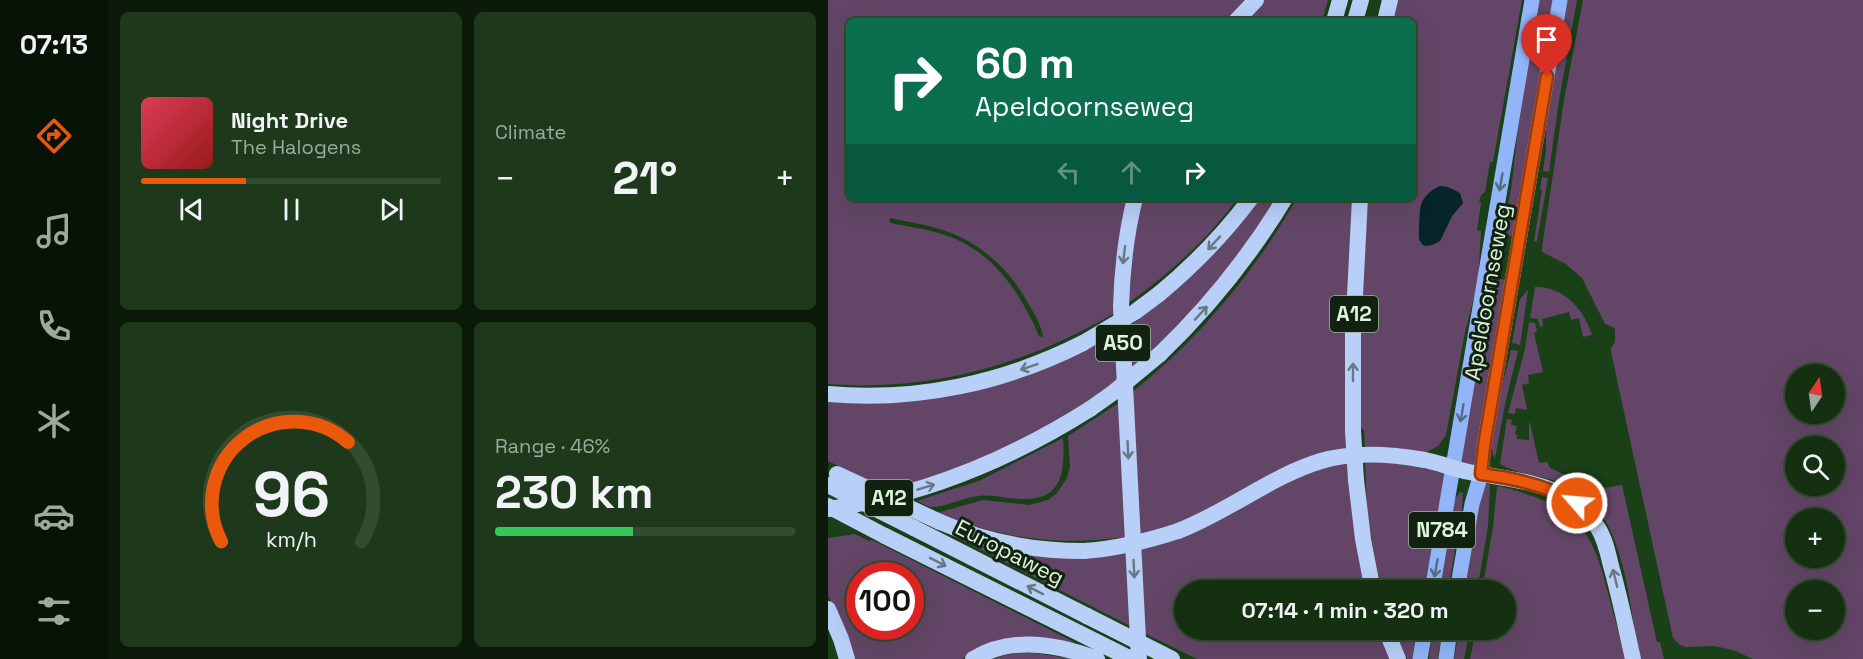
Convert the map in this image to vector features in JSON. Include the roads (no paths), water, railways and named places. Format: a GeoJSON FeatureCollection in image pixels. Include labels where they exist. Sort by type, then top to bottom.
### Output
{"type":"FeatureCollection","features":[{"type":"Feature","properties":{"kind":"highway"},"geometry":{"type":"LineString","coordinates":[[1239,18],[1256,0]]}},
{"type":"Feature","properties":{"kind":"highway"},"geometry":{"type":"LineString","coordinates":[[1335,18],[1340,0]]}},
{"type":"Feature","properties":{"kind":"highway"},"geometry":{"type":"LineString","coordinates":[[1356,18],[1361,0]]}},
{"type":"Feature","properties":{"kind":"highway"},"geometry":{"type":"LineString","coordinates":[[1386,18],[1390,0]]}},
{"type":"Feature","properties":{"kind":"highway","name":"A50"},"geometry":{"type":"LineString","coordinates":[[1134,201],[1125,244],[1121,307],[1139,659]]}},
{"type":"Feature","properties":{"kind":"highway","name":"A50"},"geometry":{"type":"LineString","coordinates":[[828,394],[910,394],[976,383],[1039,363],[1083,343],[1127,318],[1159,294],[1211,247],[1249,201]]}},
{"type":"Feature","properties":{"kind":"highway","name":"A50"},"geometry":{"type":"LineString","coordinates":[[828,507],[876,501],[948,481],[1014,453],[1090,409],[1160,354],[1225,286],[1283,201]]}},
{"type":"Feature","properties":{"kind":"highway","name":"A12"},"geometry":{"type":"LineString","coordinates":[[1360,201],[1353,322],[1353,431],[1356,480],[1371,580]]}},
{"type":"Feature","properties":{"kind":"highway","name":"A12"},"geometry":{"type":"LineString","coordinates":[[831,476],[958,530],[1005,543],[1050,550],[1084,551],[1103,550],[1143,542],[1178,531],[1221,512],[1286,475],[1335,457],[1377,454],[1427,460],[1452,469]]}},
{"type":"Feature","properties":{"kind":"highway"},"geometry":{"type":"LineString","coordinates":[[1452,469],[1510,479],[1551,490],[1568,498],[1584,511],[1598,528],[1606,544],[1633,659]]}},
{"type":"Feature","properties":{"kind":"highway","name":"Europaweg"},"geometry":{"type":"LineString","coordinates":[[831,476],[914,528],[1172,659]]}},
{"type":"Feature","properties":{"kind":"highway","name":"Europaweg"},"geometry":{"type":"LineString","coordinates":[[828,507],[1131,659]]}},
{"type":"Feature","properties":{"kind":"highway"},"geometry":{"type":"LineString","coordinates":[[828,609],[842,639],[847,659]]}},
{"type":"Feature","properties":{"kind":"highway"},"geometry":{"type":"LineString","coordinates":[[1390,640],[1397,656]]}},
{"type":"Feature","properties":{"kind":"highway"},"geometry":{"type":"LineString","coordinates":[[973,659],[998,649],[1027,645],[1063,648],[1093,657]]}},
{"type":"Feature","properties":{"kind":"main road","name":"Apeldoornseweg"},"geometry":{"type":"LineString","coordinates":[[1434,580],[1532,0]]}},
{"type":"Feature","properties":{"kind":"main road","name":"Apeldoornseweg"},"geometry":{"type":"LineString","coordinates":[[1459,580],[1472,504],[1481,474],[1560,0]]}},
{"type":"Feature","properties":{"kind":"main road"},"geometry":{"type":"LineString","coordinates":[[1487,265],[1514,270]]}},
{"type":"Feature","properties":{"kind":"main road"},"geometry":{"type":"LineString","coordinates":[[1420,659],[1423,640]]}},
{"type":"Feature","properties":{"kind":"main road"},"geometry":{"type":"LineString","coordinates":[[1446,659],[1449,640]]}},
{"type":"Feature","properties":{"kind":"water"},"geometry":{"type":"Polygon","coordinates":[[[1440,186],[1460,193],[1463,203],[1452,216],[1440,241],[1425,246],[1419,237],[1421,205],[1427,194],[1440,186]]]}}]}
